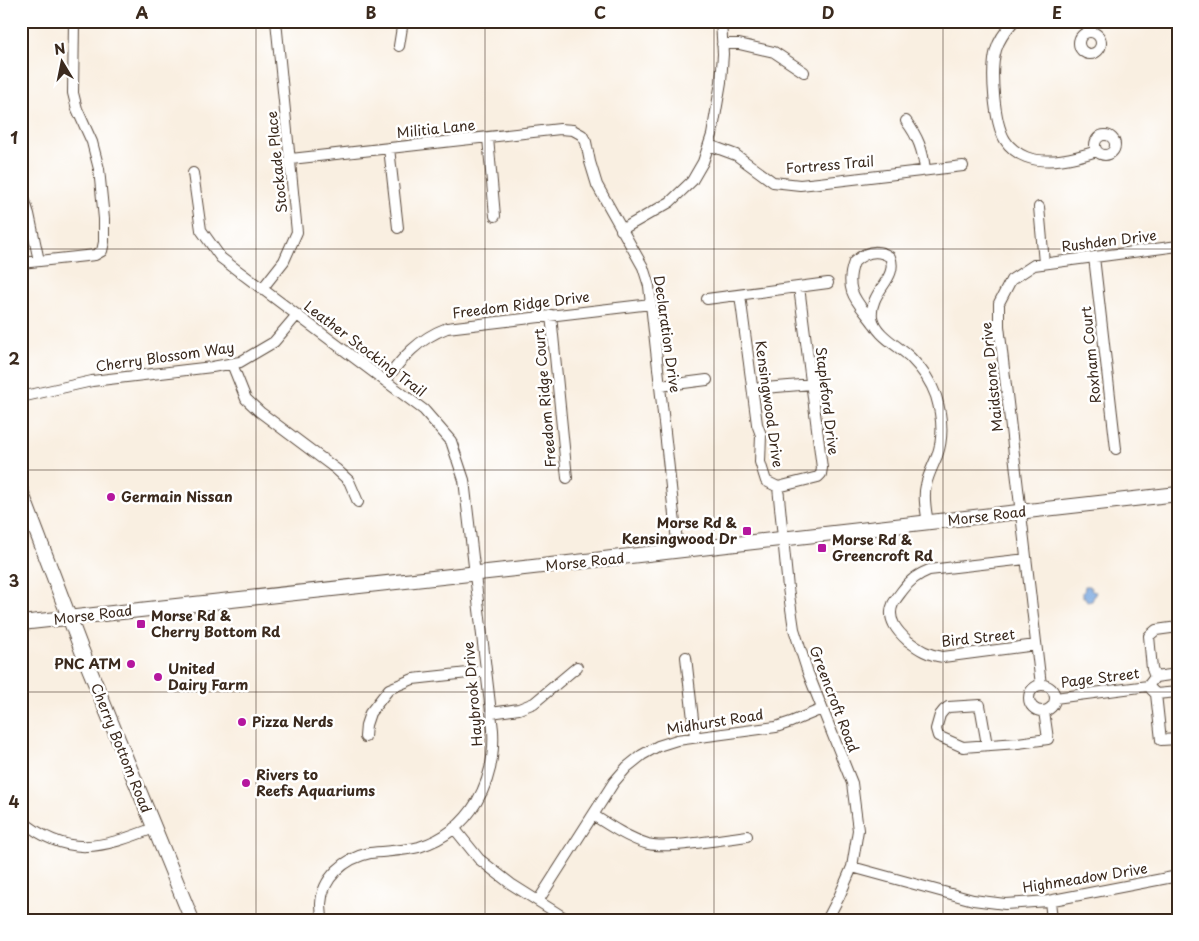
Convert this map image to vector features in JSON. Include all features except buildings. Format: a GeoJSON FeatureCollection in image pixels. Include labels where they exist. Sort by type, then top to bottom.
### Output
{"type":"FeatureCollection","features":[{"type":"Feature","properties":{"kind":"main road","name":"Cherry Bottom Road"},"geometry":{"type":"LineString","coordinates":[[21,492],[69,618],[192,920]]}},
{"type":"Feature","properties":{"kind":"main road","name":"Morse Road"},"geometry":{"type":"LineString","coordinates":[[21,623],[784,540],[1178,494]]}},
{"type":"Feature","properties":{"kind":"street"},"geometry":{"type":"LineString","coordinates":[[21,263],[95,256],[102,251],[104,242],[104,219],[99,169],[92,142],[77,109],[73,92],[74,21]]}},
{"type":"Feature","properties":{"kind":"street","name":"Stockade Place"},"geometry":{"type":"LineString","coordinates":[[262,290],[284,261],[297,232],[276,21]]}},
{"type":"Feature","properties":{"kind":"street"},"geometry":{"type":"LineString","coordinates":[[399,46],[403,21]]}},
{"type":"Feature","properties":{"kind":"street"},"geometry":{"type":"LineString","coordinates":[[622,230],[670,202],[692,181],[703,162],[712,135],[721,82],[723,65],[721,21]]}},
{"type":"Feature","properties":{"kind":"street"},"geometry":{"type":"LineString","coordinates":[[1014,21],[1000,39],[993,69],[994,92],[1000,125],[1006,142],[1018,153],[1041,160],[1086,156],[1097,151]]}},
{"type":"Feature","properties":{"kind":"street"},"geometry":{"type":"LineString","coordinates":[[1087,21],[1090,32]]}},
{"type":"Feature","properties":{"kind":"street"},"geometry":{"type":"LineString","coordinates":[[722,44],[739,44],[774,52],[804,72]]}},
{"type":"Feature","properties":{"kind":"street"},"geometry":{"type":"LineString","coordinates":[[906,122],[919,141],[924,155],[926,170]]}},
{"type":"Feature","properties":{"kind":"street","name":"Militia Lane"},"geometry":{"type":"LineString","coordinates":[[291,159],[560,129],[573,130],[582,136]]}},
{"type":"Feature","properties":{"kind":"street","name":"Declaration Drive"},"geometry":{"type":"LineString","coordinates":[[582,136],[586,142],[597,185],[643,267],[649,286],[678,551]]}},
{"type":"Feature","properties":{"kind":"street"},"geometry":{"type":"LineString","coordinates":[[488,138],[495,216]]}},
{"type":"Feature","properties":{"kind":"street","name":"Fortress Trail"},"geometry":{"type":"LineString","coordinates":[[709,145],[736,155],[773,182],[781,184],[800,185],[963,166]]}},
{"type":"Feature","properties":{"kind":"street"},"geometry":{"type":"LineString","coordinates":[[389,148],[398,228]]}},
{"type":"Feature","properties":{"kind":"street","name":"Leather Stocking Trail"},"geometry":{"type":"LineString","coordinates":[[193,173],[201,230],[221,258],[424,410],[451,441],[464,480],[475,574]]}},
{"type":"Feature","properties":{"kind":"street"},"geometry":{"type":"LineString","coordinates":[[21,190],[29,214],[39,261]]}},
{"type":"Feature","properties":{"kind":"street"},"geometry":{"type":"LineString","coordinates":[[1039,207],[1044,263]]}},
{"type":"Feature","properties":{"kind":"street","name":"Rushden Drive"},"geometry":{"type":"LineString","coordinates":[[1044,263],[1178,246]]}},
{"type":"Feature","properties":{"kind":"street"},"geometry":{"type":"LineString","coordinates":[[874,324],[872,317],[876,294],[891,273],[892,267],[890,258],[879,252],[861,256],[854,262],[851,276],[852,291],[858,306],[884,336],[910,357],[931,384],[940,413],[941,442],[926,483],[928,523]]}},
{"type":"Feature","properties":{"kind":"street","name":"Roxham Court"},"geometry":{"type":"LineString","coordinates":[[1094,258],[1116,449]]}},
{"type":"Feature","properties":{"kind":"street","name":"Maidstone Drive"},"geometry":{"type":"LineString","coordinates":[[1041,686],[999,326],[999,303],[1011,280],[1034,265],[1044,263]]}},
{"type":"Feature","properties":{"kind":"street"},"geometry":{"type":"LineString","coordinates":[[707,299],[828,283]]}},
{"type":"Feature","properties":{"kind":"street","name":"Stapleford Drive"},"geometry":{"type":"LineString","coordinates":[[778,487],[818,477],[821,474],[822,468],[799,288]]}},
{"type":"Feature","properties":{"kind":"street","name":"Kensingwood Drive"},"geometry":{"type":"LineString","coordinates":[[740,295],[757,424],[761,435],[760,462],[766,481],[778,487],[784,540]]}},
{"type":"Feature","properties":{"kind":"street","name":"Freedom Ridge Drive"},"geometry":{"type":"LineString","coordinates":[[385,381],[405,354],[431,334],[447,328],[651,304]]}},
{"type":"Feature","properties":{"kind":"street","name":"Cherry Blossom Way"},"geometry":{"type":"LineString","coordinates":[[21,397],[92,381],[240,362],[274,342],[297,315]]}},
{"type":"Feature","properties":{"kind":"street","name":"Freedom Ridge Court"},"geometry":{"type":"LineString","coordinates":[[551,315],[567,478]]}},
{"type":"Feature","properties":{"kind":"street"},"geometry":{"type":"LineString","coordinates":[[232,364],[246,399],[260,412],[336,469],[349,481],[358,502]]}},
{"type":"Feature","properties":{"kind":"street"},"geometry":{"type":"LineString","coordinates":[[660,386],[707,380]]}},
{"type":"Feature","properties":{"kind":"street"},"geometry":{"type":"LineString","coordinates":[[753,389],[812,384]]}},
{"type":"Feature","properties":{"kind":"street","name":"Greencroft Road"},"geometry":{"type":"LineString","coordinates":[[784,540],[794,629],[808,673],[852,783],[858,830],[852,867],[827,920]]}},
{"type":"Feature","properties":{"kind":"street","name":"Bird Street"},"geometry":{"type":"LineString","coordinates":[[1026,559],[929,570],[917,575],[907,584],[892,605],[892,619],[898,632],[918,649],[930,656],[943,657],[1036,645]]}},
{"type":"Feature","properties":{"kind":"street","name":"Haybrook Drive"},"geometry":{"type":"LineString","coordinates":[[322,920],[321,904],[324,888],[332,875],[340,867],[361,855],[416,848],[427,844],[454,828],[473,808],[489,777],[492,756],[491,713],[475,574]]}},
{"type":"Feature","properties":{"kind":"street"},"geometry":{"type":"LineString","coordinates":[[1155,676],[1152,669],[1149,636],[1156,630],[1178,627]]}},
{"type":"Feature","properties":{"kind":"street"},"geometry":{"type":"LineString","coordinates":[[686,657],[695,737]]}},
{"type":"Feature","properties":{"kind":"street"},"geometry":{"type":"LineString","coordinates":[[491,713],[534,703],[577,667]]}},
{"type":"Feature","properties":{"kind":"street"},"geometry":{"type":"LineString","coordinates":[[365,737],[370,713],[389,690],[413,679],[486,671]]}},
{"type":"Feature","properties":{"kind":"street","name":"Page Street"},"geometry":{"type":"LineString","coordinates":[[1055,698],[1148,686],[1155,676],[1178,674]]}},
{"type":"Feature","properties":{"kind":"street"},"geometry":{"type":"LineString","coordinates":[[1037,686],[1049,687],[1055,698],[1053,705],[1044,711],[1036,710],[1032,707],[1029,700],[1030,692],[1037,686]]}},
{"type":"Feature","properties":{"kind":"street","name":"Page Street"},"geometry":{"type":"LineString","coordinates":[[1148,686],[1156,694],[1178,692]]}},
{"type":"Feature","properties":{"kind":"street"},"geometry":{"type":"LineString","coordinates":[[1156,694],[1161,740],[1178,739]]}},
{"type":"Feature","properties":{"kind":"street"},"geometry":{"type":"LineString","coordinates":[[987,745],[980,705],[948,707],[940,715],[936,729],[938,736],[963,747],[987,745],[1048,739],[1044,711]]}},
{"type":"Feature","properties":{"kind":"street","name":"Midhurst Road"},"geometry":{"type":"LineString","coordinates":[[538,902],[614,782],[644,752],[677,740],[776,727],[822,709]]}},
{"type":"Feature","properties":{"kind":"street"},"geometry":{"type":"LineString","coordinates":[[593,815],[624,834],[648,844],[669,845],[747,836]]}},
{"type":"Feature","properties":{"kind":"street"},"geometry":{"type":"LineString","coordinates":[[21,820],[52,840],[71,846],[112,844],[154,828]]}},
{"type":"Feature","properties":{"kind":"street"},"geometry":{"type":"LineString","coordinates":[[454,828],[479,859],[511,884],[568,920]]}},
{"type":"Feature","properties":{"kind":"street","name":"Highmeadow Drive"},"geometry":{"type":"LineString","coordinates":[[852,867],[981,902],[1005,904],[1050,900],[1178,876]]}},
{"type":"Feature","properties":{"kind":"street"},"geometry":{"type":"LineString","coordinates":[[1050,900],[1052,920]]}},
{"type":"Feature","properties":{"kind":"water"},"geometry":{"type":"Polygon","coordinates":[[[1085,586],[1090,586],[1092,591],[1096,592],[1092,601],[1087,602],[1085,597],[1083,597],[1085,586]]]}},
{"type":"Feature","properties":{"kind":"place","name":"Germain Nissan"},"geometry":{"type":"Point","coordinates":[111,497]}},
{"type":"Feature","properties":{"kind":"place","name":"Morse Rd & Kensingwood Dr"},"geometry":{"type":"Point","coordinates":[747,531]}},
{"type":"Feature","properties":{"kind":"place","name":"Morse Rd & Greencroft Rd"},"geometry":{"type":"Point","coordinates":[822,548]}},
{"type":"Feature","properties":{"kind":"place","name":"Morse Rd & Cherry Bottom Rd"},"geometry":{"type":"Point","coordinates":[141,624]}},
{"type":"Feature","properties":{"kind":"place","name":"PNC ATM"},"geometry":{"type":"Point","coordinates":[131,664]}},
{"type":"Feature","properties":{"kind":"place","name":"United Dairy Farm"},"geometry":{"type":"Point","coordinates":[158,677]}},
{"type":"Feature","properties":{"kind":"place","name":"Pizza Nerds"},"geometry":{"type":"Point","coordinates":[242,722]}},
{"type":"Feature","properties":{"kind":"place","name":"Rivers to Reefs Aquariums"},"geometry":{"type":"Point","coordinates":[246,783]}}]}
